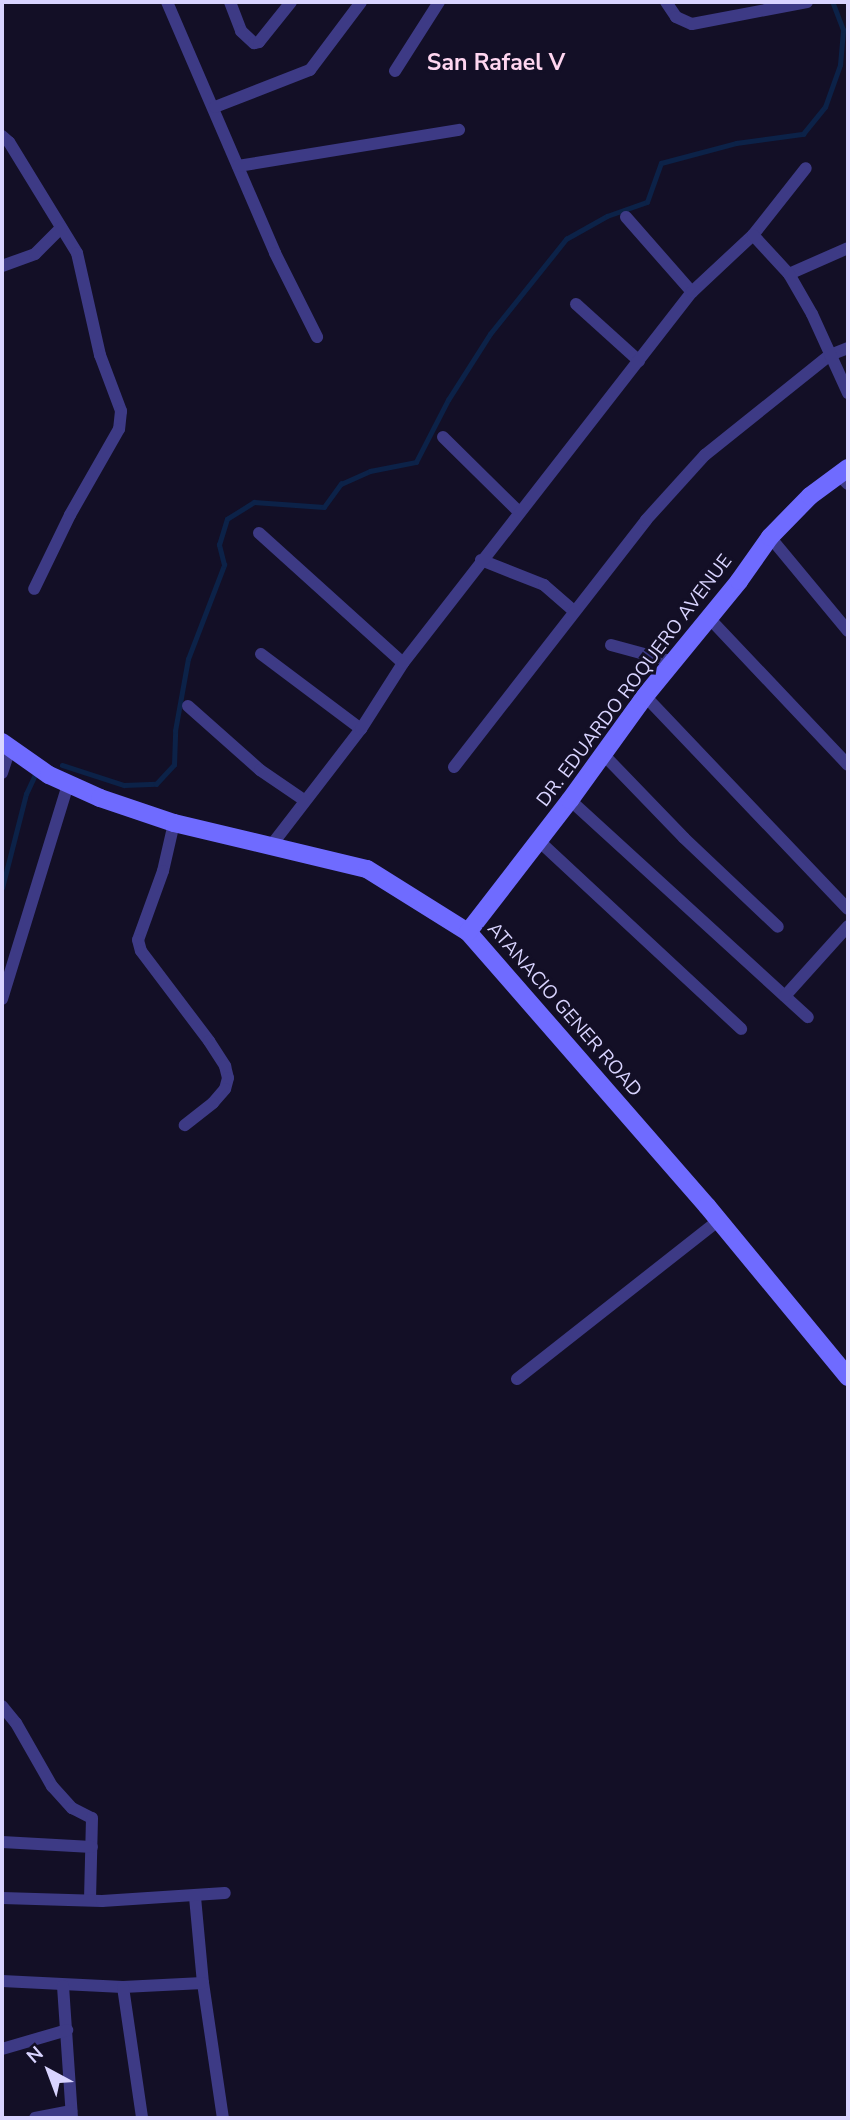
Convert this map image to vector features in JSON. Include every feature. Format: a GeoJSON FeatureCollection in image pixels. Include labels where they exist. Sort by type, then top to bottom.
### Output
{"type":"FeatureCollection","features":[{"type":"Feature","properties":{"kind":"main road","name":"DR. EDUARDO ROQUERO AVENUE"},"geometry":{"type":"LineString","coordinates":[[468,932],[570,800],[645,696],[709,618],[770,537],[810,496],[845,475]]}},
{"type":"Feature","properties":{"kind":"main road","name":"ATANACIO GENER ROAD"},"geometry":{"type":"LineString","coordinates":[[6,745],[49,775],[100,798],[174,823],[367,870],[468,932],[718,1221],[848,1377]]}},
{"type":"Feature","properties":{"kind":"street"},"geometry":{"type":"LineString","coordinates":[[167,2],[188,57],[215,107],[275,253],[317,337]]}},
{"type":"Feature","properties":{"kind":"street"},"geometry":{"type":"LineString","coordinates":[[230,2],[241,31],[254,43],[260,42],[291,2]]}},
{"type":"Feature","properties":{"kind":"street"},"geometry":{"type":"LineString","coordinates":[[215,107],[310,70],[361,2]]}},
{"type":"Feature","properties":{"kind":"street"},"geometry":{"type":"LineString","coordinates":[[395,71],[439,2]]}},
{"type":"Feature","properties":{"kind":"street"},"geometry":{"type":"LineString","coordinates":[[666,2],[676,17],[692,24],[807,2]]}},
{"type":"Feature","properties":{"kind":"street"},"geometry":{"type":"LineString","coordinates":[[238,166],[459,130]]}},
{"type":"Feature","properties":{"kind":"street"},"geometry":{"type":"LineString","coordinates":[[2,136],[9,142],[77,253],[100,355],[121,411],[119,429],[70,515],[34,589]]}},
{"type":"Feature","properties":{"kind":"street"},"geometry":{"type":"LineString","coordinates":[[270,847],[361,729],[403,663],[481,560],[692,292],[753,235],[806,168]]}},
{"type":"Feature","properties":{"kind":"street"},"geometry":{"type":"LineString","coordinates":[[625,217],[692,292]]}},
{"type":"Feature","properties":{"kind":"street"},"geometry":{"type":"LineString","coordinates":[[2,266],[35,254],[61,228]]}},
{"type":"Feature","properties":{"kind":"street"},"geometry":{"type":"LineString","coordinates":[[753,235],[789,275],[848,393]]}},
{"type":"Feature","properties":{"kind":"street"},"geometry":{"type":"LineString","coordinates":[[789,275],[848,248]]}},
{"type":"Feature","properties":{"kind":"street"},"geometry":{"type":"LineString","coordinates":[[576,304],[639,361]]}},
{"type":"Feature","properties":{"kind":"street"},"geometry":{"type":"LineString","coordinates":[[454,767],[646,520],[705,455],[830,355],[848,348]]}},
{"type":"Feature","properties":{"kind":"street"},"geometry":{"type":"LineString","coordinates":[[443,437],[519,512]]}},
{"type":"Feature","properties":{"kind":"street"},"geometry":{"type":"LineString","coordinates":[[259,533],[403,663]]}},
{"type":"Feature","properties":{"kind":"street"},"geometry":{"type":"LineString","coordinates":[[770,537],[848,631]]}},
{"type":"Feature","properties":{"kind":"street"},"geometry":{"type":"LineString","coordinates":[[481,560],[544,585],[574,611]]}},
{"type":"Feature","properties":{"kind":"street"},"geometry":{"type":"LineString","coordinates":[[709,618],[848,765]]}},
{"type":"Feature","properties":{"kind":"street"},"geometry":{"type":"LineString","coordinates":[[611,645],[674,662]]}},
{"type":"Feature","properties":{"kind":"street"},"geometry":{"type":"LineString","coordinates":[[261,654],[361,729]]}},
{"type":"Feature","properties":{"kind":"street"},"geometry":{"type":"LineString","coordinates":[[645,696],[848,909]]}},
{"type":"Feature","properties":{"kind":"street"},"geometry":{"type":"LineString","coordinates":[[188,706],[260,769],[304,800]]}},
{"type":"Feature","properties":{"kind":"street"},"geometry":{"type":"LineString","coordinates":[[2,773],[6,745]]}},
{"type":"Feature","properties":{"kind":"street"},"geometry":{"type":"LineString","coordinates":[[603,753],[684,838],[778,926]]}},
{"type":"Feature","properties":{"kind":"street"},"geometry":{"type":"LineString","coordinates":[[2,999],[68,784]]}},
{"type":"Feature","properties":{"kind":"street"},"geometry":{"type":"LineString","coordinates":[[570,800],[808,1017]]}},
{"type":"Feature","properties":{"kind":"street"},"geometry":{"type":"LineString","coordinates":[[174,823],[163,871],[138,940],[141,951],[209,1041],[225,1066],[228,1078],[225,1089],[185,1125]]}},
{"type":"Feature","properties":{"kind":"street"},"geometry":{"type":"LineString","coordinates":[[539,841],[741,1029]]}},
{"type":"Feature","properties":{"kind":"street"},"geometry":{"type":"LineString","coordinates":[[785,996],[848,926]]}},
{"type":"Feature","properties":{"kind":"street"},"geometry":{"type":"LineString","coordinates":[[517,1379],[718,1221]]}},
{"type":"Feature","properties":{"kind":"street"},"geometry":{"type":"LineString","coordinates":[[2,1706],[16,1723],[52,1786],[72,1808],[92,1818],[90,1899]]}},
{"type":"Feature","properties":{"kind":"street"},"geometry":{"type":"LineString","coordinates":[[2,1842],[92,1847]]}},
{"type":"Feature","properties":{"kind":"street"},"geometry":{"type":"LineString","coordinates":[[2,1898],[102,1901],[225,1894]]}},
{"type":"Feature","properties":{"kind":"street"},"geometry":{"type":"LineString","coordinates":[[195,1897],[203,1983],[223,2118]]}},
{"type":"Feature","properties":{"kind":"street"},"geometry":{"type":"LineString","coordinates":[[2,1981],[123,1987],[203,1983]]}},
{"type":"Feature","properties":{"kind":"street"},"geometry":{"type":"LineString","coordinates":[[35,2118],[72,2115],[63,1986]]}},
{"type":"Feature","properties":{"kind":"street"},"geometry":{"type":"LineString","coordinates":[[123,1987],[142,2118]]}},
{"type":"Feature","properties":{"kind":"street"},"geometry":{"type":"LineString","coordinates":[[2,2049],[66,2030]]}},
{"type":"Feature","properties":{"kind":"waterway"},"geometry":{"type":"LineString","coordinates":[[62,765],[124,785],[156,784],[174,765],[175,731],[188,659],[224,565],[219,545],[227,519],[254,502],[324,507],[341,484],[370,471],[416,462],[448,400],[490,334],[566,239],[607,216],[647,202],[661,163],[736,143],[803,134],[825,107],[840,65],[843,30],[832,2]]}},
{"type":"Feature","properties":{"kind":"waterway"},"geometry":{"type":"LineString","coordinates":[[2,888],[26,794],[35,775]]}},
{"type":"Feature","properties":{"kind":"district","name":"San Rafael V"},"geometry":{"type":"Point","coordinates":[496,63]}}]}
